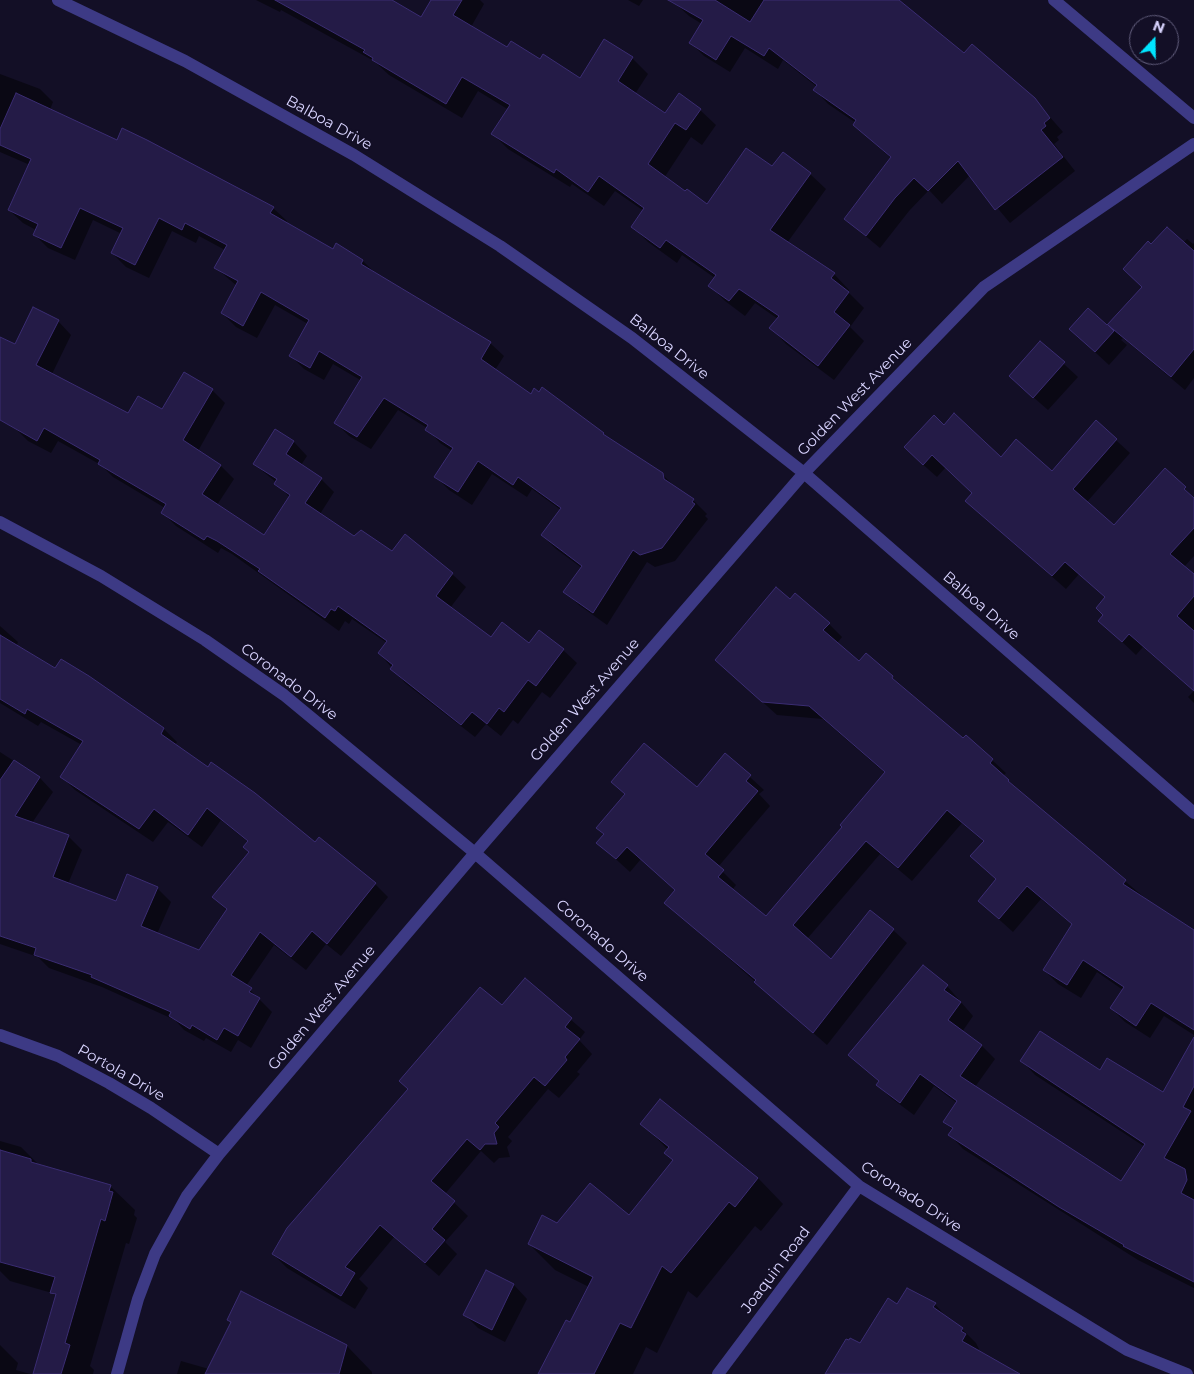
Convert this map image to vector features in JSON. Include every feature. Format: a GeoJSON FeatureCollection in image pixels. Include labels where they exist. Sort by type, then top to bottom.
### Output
{"type":"FeatureCollection","features":[{"type":"Feature","properties":{"kind":"street","name":"Balboa Drive"},"geometry":{"type":"LineString","coordinates":[[58,0],[185,61],[345,150],[492,241],[632,338],[804,474],[1194,813]]}},
{"type":"Feature","properties":{"kind":"street"},"geometry":{"type":"LineString","coordinates":[[1054,0],[1194,118]]}},
{"type":"Feature","properties":{"kind":"street","name":"Golden West Avenue"},"geometry":{"type":"LineString","coordinates":[[118,1374],[138,1299],[155,1254],[187,1196],[219,1154],[475,853],[804,474],[984,287],[1194,144]]}},
{"type":"Feature","properties":{"kind":"street","name":"Coronado Drive"},"geometry":{"type":"LineString","coordinates":[[0,522],[101,576],[205,640],[276,690],[475,853],[859,1186],[1127,1350],[1187,1374]]}},
{"type":"Feature","properties":{"kind":"street","name":"Portola Drive"},"geometry":{"type":"LineString","coordinates":[[0,1035],[58,1056],[109,1083],[151,1108],[219,1154]]}},
{"type":"Feature","properties":{"kind":"street","name":"Joaquin Road"},"geometry":{"type":"LineString","coordinates":[[718,1374],[859,1186]]}},
{"type":"Feature","properties":{"kind":"building"},"geometry":{"type":"Polygon","coordinates":[[[275,0],[392,0],[421,17],[431,0],[462,0],[453,15],[507,47],[511,41],[540,59],[543,54],[580,78],[604,39],[633,57],[618,81],[665,113],[679,93],[701,109],[686,130],[675,123],[648,164],[685,191],[687,189],[707,204],[746,148],[772,166],[783,152],[811,173],[770,230],[835,273],[831,278],[849,292],[834,312],[850,325],[818,366],[769,328],[779,316],[739,289],[729,301],[708,286],[716,275],[666,240],[660,248],[631,227],[644,208],[599,176],[588,192],[556,169],[554,173],[491,134],[510,105],[462,77],[446,104],[372,60],[373,58],[363,52],[365,50],[275,0]]]}},
{"type":"Feature","properties":{"kind":"building"},"geometry":{"type":"Polygon","coordinates":[[[668,0],[715,0],[750,22],[764,0],[899,0],[964,53],[972,44],[1035,98],[1050,118],[1044,123],[1046,126],[1041,130],[1063,157],[995,210],[958,161],[928,191],[914,178],[895,198],[866,236],[844,219],[891,157],[853,125],[856,120],[813,90],[817,85],[769,48],[764,56],[731,36],[716,60],[689,43],[703,20],[668,0]]]}},
{"type":"Feature","properties":{"kind":"building"},"geometry":{"type":"Polygon","coordinates":[[[16,93],[117,140],[122,128],[274,207],[270,213],[333,249],[336,243],[363,260],[361,264],[491,342],[481,359],[531,394],[534,388],[539,392],[542,387],[603,434],[663,473],[664,479],[694,499],[692,502],[695,504],[662,548],[640,555],[633,550],[593,613],[563,592],[582,566],[541,535],[561,508],[518,477],[513,485],[478,461],[458,492],[434,477],[453,448],[425,430],[428,425],[384,398],[357,437],[334,423],[362,377],[319,351],[310,368],[289,356],[309,320],[261,292],[243,326],[221,313],[238,281],[214,268],[227,245],[185,223],[182,230],[159,218],[135,265],[111,253],[123,228],[80,208],[61,248],[33,235],[38,224],[8,210],[31,159],[0,145],[0,129],[16,93]]]}},
{"type":"Feature","properties":{"kind":"building"},"geometry":{"type":"Polygon","coordinates":[[[1167,227],[1194,251],[1194,349],[1171,377],[1108,325],[1114,331],[1095,352],[1069,329],[1088,308],[1107,325],[1142,287],[1123,269],[1148,241],[1151,244],[1167,227]]]}},
{"type":"Feature","properties":{"kind":"building"},"geometry":{"type":"Polygon","coordinates":[[[33,307],[59,320],[36,365],[128,413],[138,396],[162,409],[184,372],[213,389],[183,440],[221,465],[202,494],[264,535],[290,495],[274,484],[277,479],[253,464],[275,429],[294,441],[286,454],[322,478],[305,503],[354,536],[361,530],[392,551],[405,534],[453,573],[436,596],[491,637],[502,622],[529,643],[539,630],[564,649],[536,686],[528,680],[504,712],[499,708],[487,724],[472,712],[461,725],[390,669],[393,665],[378,653],[387,641],[338,606],[335,611],[331,609],[325,618],[258,571],[260,569],[217,541],[207,536],[204,540],[161,513],[166,504],[98,464],[100,460],[44,428],[37,441],[0,420],[0,337],[15,344],[33,307]]]}},
{"type":"Feature","properties":{"kind":"building"},"geometry":{"type":"Polygon","coordinates":[[[1040,341],[1065,362],[1033,398],[1009,376],[1040,341]]]}},
{"type":"Feature","properties":{"kind":"building"},"geometry":{"type":"Polygon","coordinates":[[[954,413],[1001,457],[1016,439],[1052,471],[1096,420],[1117,439],[1073,489],[1114,525],[1165,468],[1186,487],[1184,489],[1194,498],[1194,528],[1170,554],[1194,574],[1194,596],[1177,616],[1194,631],[1194,691],[1129,634],[1122,642],[1098,621],[1103,615],[1096,608],[1105,597],[1065,562],[1052,576],[965,501],[972,493],[932,455],[923,465],[904,447],[934,415],[944,425],[954,413]]]}},
{"type":"Feature","properties":{"kind":"building"},"geometry":{"type":"Polygon","coordinates":[[[776,587],[790,599],[795,593],[830,623],[823,630],[859,661],[866,653],[893,676],[892,678],[963,738],[966,735],[993,759],[990,763],[1008,781],[1126,880],[1123,884],[1194,930],[1194,1030],[1151,1003],[1136,1026],[1110,1008],[1124,987],[1083,960],[1067,985],[1043,970],[1072,924],[1027,886],[999,919],[978,901],[996,879],[970,856],[984,841],[947,810],[898,868],[866,841],[793,925],[831,959],[870,910],[894,929],[813,1033],[754,982],[756,980],[664,903],[675,890],[627,847],[616,859],[596,843],[604,834],[596,828],[625,794],[611,782],[644,743],[697,787],[725,753],[751,775],[746,781],[758,791],[705,854],[724,870],[718,877],[766,916],[842,827],[840,825],[885,772],[809,706],[762,702],[715,660],[776,587]]]}},
{"type":"Feature","properties":{"kind":"building"},"geometry":{"type":"Polygon","coordinates":[[[0,635],[55,668],[61,659],[89,676],[164,728],[161,734],[208,767],[211,762],[255,793],[315,842],[319,837],[376,883],[327,944],[312,931],[291,957],[260,932],[231,975],[252,988],[249,992],[260,998],[238,1036],[224,1028],[217,1040],[192,1025],[190,1029],[169,1016],[171,1012],[91,977],[92,975],[34,955],[36,948],[0,936],[0,780],[14,760],[40,777],[15,816],[69,835],[53,877],[116,901],[127,874],[158,887],[141,926],[199,950],[227,909],[212,897],[249,852],[243,847],[248,841],[207,808],[188,835],[154,809],[139,829],[60,777],[83,741],[27,709],[25,714],[0,699],[0,635]]]}},
{"type":"Feature","properties":{"kind":"building"},"geometry":{"type":"Polygon","coordinates":[[[923,965],[948,985],[944,990],[961,1002],[948,1020],[982,1045],[960,1076],[1121,1181],[1145,1144],[1020,1061],[1040,1031],[1100,1070],[1107,1058],[1163,1092],[1194,1037],[1194,1086],[1183,1107],[1191,1111],[1164,1158],[1185,1169],[1187,1180],[1181,1193],[1194,1200],[1194,1282],[1123,1246],[948,1135],[953,1128],[943,1122],[957,1101],[920,1074],[900,1103],[876,1085],[879,1081],[848,1055],[923,965]]]}},
{"type":"Feature","properties":{"kind":"building"},"geometry":{"type":"Polygon","coordinates":[[[525,978],[572,1018],[565,1027],[580,1039],[565,1057],[567,1060],[545,1086],[534,1077],[495,1123],[499,1127],[494,1133],[497,1144],[485,1144],[480,1150],[467,1139],[431,1181],[455,1201],[432,1229],[445,1240],[425,1263],[380,1225],[345,1267],[355,1273],[341,1296],[272,1254],[287,1228],[408,1089],[399,1081],[480,987],[502,1005],[525,978]]]}},
{"type":"Feature","properties":{"kind":"building"},"geometry":{"type":"Polygon","coordinates":[[[660,1099],[758,1178],[735,1207],[729,1202],[671,1273],[662,1266],[631,1328],[620,1323],[594,1374],[538,1374],[566,1320],[570,1322],[593,1277],[528,1244],[542,1215],[557,1223],[590,1183],[629,1215],[673,1160],[664,1153],[669,1147],[640,1124],[660,1099]]]}},
{"type":"Feature","properties":{"kind":"building"},"geometry":{"type":"Polygon","coordinates":[[[0,1150],[31,1159],[31,1162],[111,1185],[109,1191],[113,1192],[105,1221],[101,1219],[65,1343],[70,1345],[61,1374],[33,1374],[56,1294],[50,1293],[55,1277],[0,1262],[0,1150]]]}},
{"type":"Feature","properties":{"kind":"building"},"geometry":{"type":"Polygon","coordinates":[[[486,1270],[514,1284],[492,1330],[463,1315],[486,1270]]]}},
{"type":"Feature","properties":{"kind":"building"},"geometry":{"type":"Polygon","coordinates":[[[907,1288],[936,1303],[933,1307],[963,1328],[961,1331],[966,1334],[962,1341],[1020,1374],[825,1374],[846,1339],[849,1340],[850,1338],[860,1343],[888,1298],[897,1304],[907,1288]]]}},
{"type":"Feature","properties":{"kind":"building"},"geometry":{"type":"Polygon","coordinates":[[[241,1291],[347,1345],[339,1374],[205,1374],[231,1322],[227,1320],[241,1291]]]}}]}
